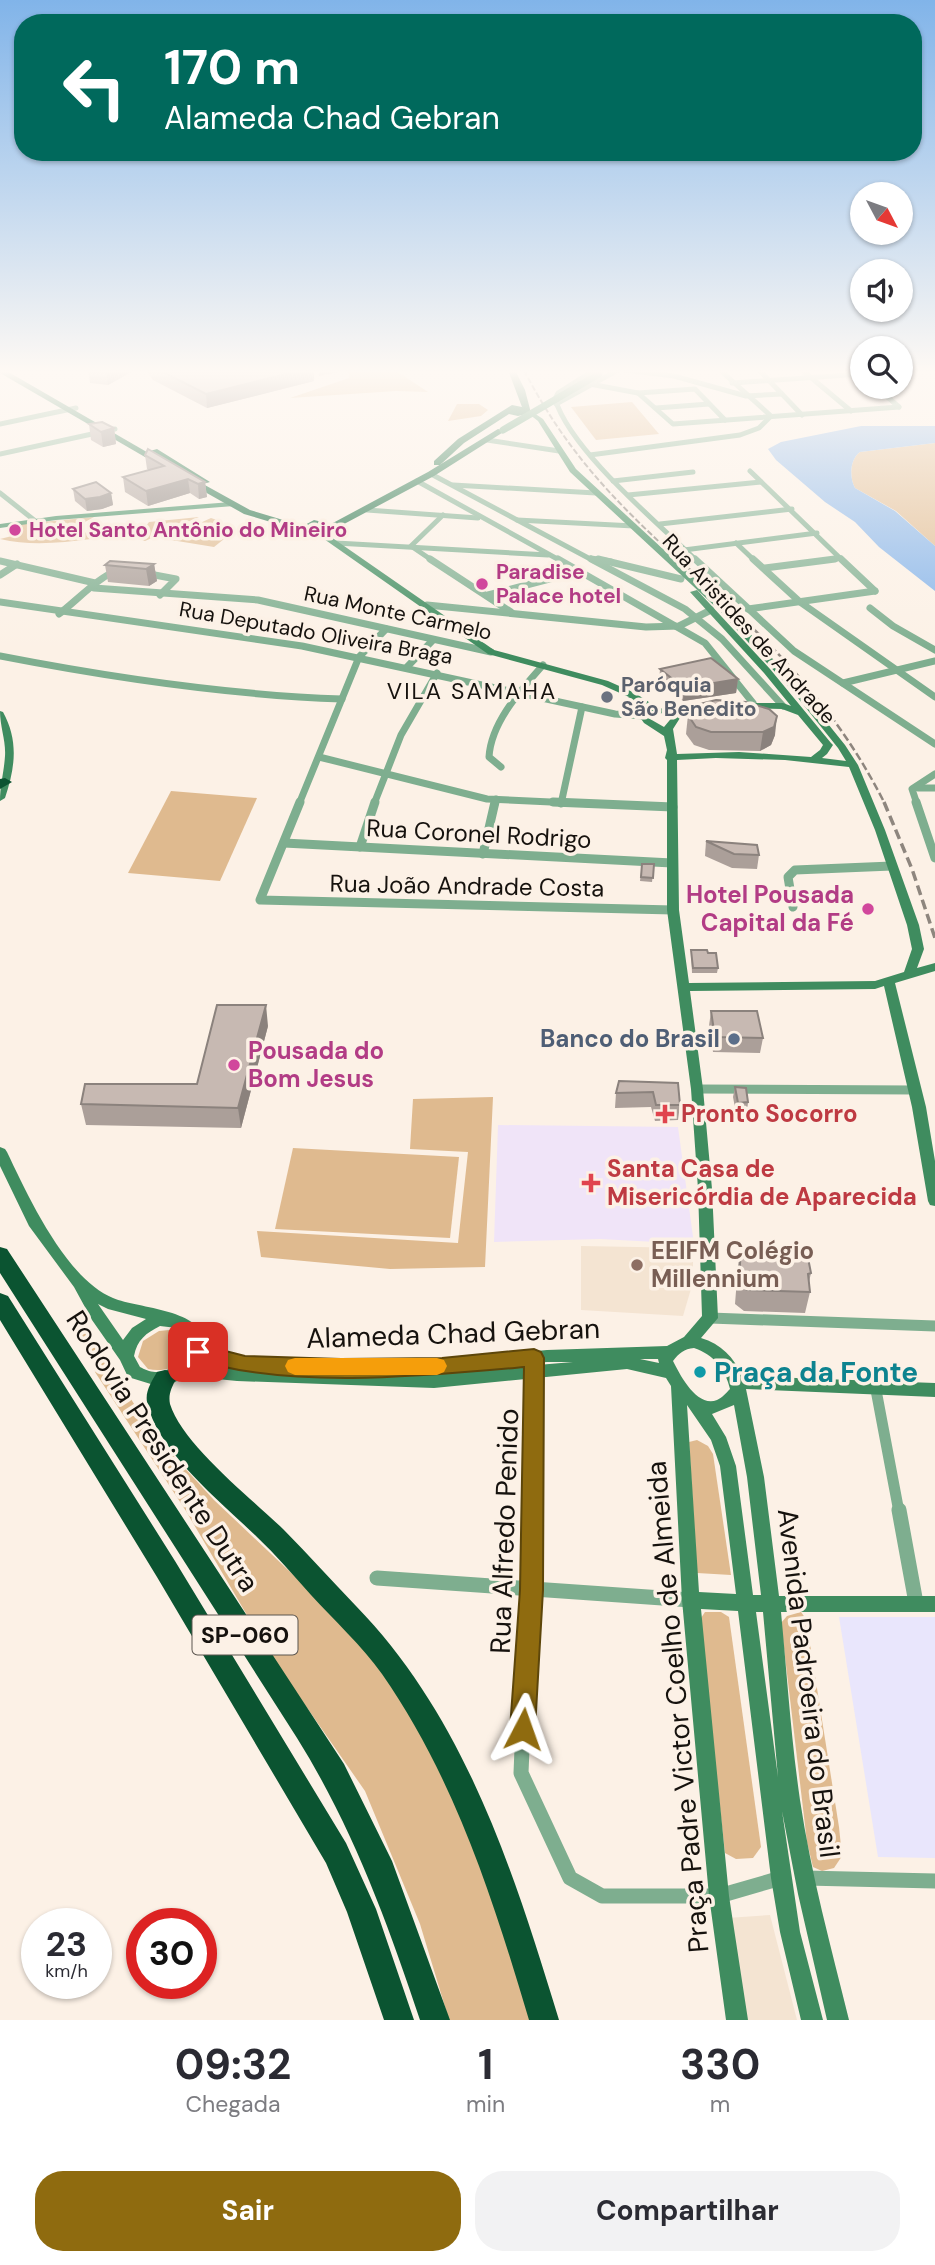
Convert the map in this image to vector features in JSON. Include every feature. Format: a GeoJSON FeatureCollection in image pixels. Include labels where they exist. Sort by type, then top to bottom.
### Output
{"type":"FeatureCollection","features":[{"type":"Feature","properties":{"kind":"highway","name":"Rodovia Presidente Dutra"},"geometry":{"type":"LineString","coordinates":[[0,1255],[71,1369],[279,1684],[342,1791],[359,1821],[404,1925],[435,2020]]}},
{"type":"Feature","properties":{"kind":"highway","name":"SP-060"},"geometry":{"type":"LineString","coordinates":[[0,1302],[166,1569],[336,1853],[361,1909],[399,2020]]}},
{"type":"Feature","properties":{"kind":"highway"},"geometry":{"type":"LineString","coordinates":[[176,1374],[159,1389],[159,1403],[167,1421],[210,1477],[259,1522],[372,1640],[418,1709],[481,1830],[507,1895],[544,2020]]}},
{"type":"Feature","properties":{"kind":"main road"},"geometry":{"type":"LineString","coordinates":[[170,464],[231,504],[264,518],[313,527],[330,526],[366,510],[436,464]]}},
{"type":"Feature","properties":{"kind":"main road"},"geometry":{"type":"LineString","coordinates":[[313,527],[353,512],[446,464]]}},
{"type":"Feature","properties":{"kind":"main road","name":"Rua Aristides de Andrade"},"geometry":{"type":"LineString","coordinates":[[571,464],[596,493],[723,609],[797,691],[853,765],[892,866],[918,949]]}},
{"type":"Feature","properties":{"kind":"main road"},"geometry":{"type":"LineString","coordinates":[[193,478],[245,504],[313,527],[491,652]]}},
{"type":"Feature","properties":{"kind":"main road"},"geometry":{"type":"LineString","coordinates":[[0,526],[34,520],[231,504]]}},
{"type":"Feature","properties":{"kind":"main road"},"geometry":{"type":"LineString","coordinates":[[287,518],[325,519],[353,512]]}},
{"type":"Feature","properties":{"kind":"main road","name":"Rua Aristides de Andrade"},"geometry":{"type":"LineString","coordinates":[[631,525],[805,715],[828,745],[824,752],[814,758]]}},
{"type":"Feature","properties":{"kind":"main road","name":"Rua Monte Carmelo"},"geometry":{"type":"LineString","coordinates":[[491,652],[543,665],[629,696],[655,710],[679,716]]}},
{"type":"Feature","properties":{"kind":"main road"},"geometry":{"type":"LineString","coordinates":[[629,696],[643,716],[668,734]]}},
{"type":"Feature","properties":{"kind":"main road"},"geometry":{"type":"LineString","coordinates":[[725,708],[753,703],[783,706],[805,715]]}},
{"type":"Feature","properties":{"kind":"main road"},"geometry":{"type":"LineString","coordinates":[[643,716],[679,716],[697,712]]}},
{"type":"Feature","properties":{"kind":"main road"},"geometry":{"type":"LineString","coordinates":[[0,715],[7,728],[11,750],[0,798]]}},
{"type":"Feature","properties":{"kind":"main road"},"geometry":{"type":"LineString","coordinates":[[679,716],[668,734],[673,807],[673,910],[696,1089],[705,1189],[710,1318],[690,1340],[677,1344],[665,1360],[674,1380],[694,1402],[711,1409],[726,1406],[737,1387]]}},
{"type":"Feature","properties":{"kind":"main road"},"geometry":{"type":"LineString","coordinates":[[671,754],[814,758],[853,765]]}},
{"type":"Feature","properties":{"kind":"main road"},"geometry":{"type":"LineString","coordinates":[[683,986],[885,985],[910,973],[934,967],[918,949],[910,973]]}},
{"type":"Feature","properties":{"kind":"main road"},"geometry":{"type":"LineString","coordinates":[[885,985],[915,1090],[935,1201]]}},
{"type":"Feature","properties":{"kind":"main road"},"geometry":{"type":"LineString","coordinates":[[0,1152],[34,1222],[79,1283],[134,1372],[143,1377],[176,1374],[198,1352],[199,1342],[190,1327],[108,1303],[79,1283]]}},
{"type":"Feature","properties":{"kind":"main road"},"geometry":{"type":"LineString","coordinates":[[126,1356],[132,1338],[139,1330],[149,1324],[171,1320]]}},
{"type":"Feature","properties":{"kind":"main road"},"geometry":{"type":"LineString","coordinates":[[690,1340],[707,1345],[723,1358],[737,1387]]}},
{"type":"Feature","properties":{"kind":"main road","name":"Alameda Chad Gebran"},"geometry":{"type":"LineString","coordinates":[[198,1352],[245,1364],[433,1381],[464,1371],[669,1352]]}},
{"type":"Feature","properties":{"kind":"main road","name":"Alameda Chad Gebran"},"geometry":{"type":"LineString","coordinates":[[534,1365],[627,1363],[674,1380]]}},
{"type":"Feature","properties":{"kind":"main road","name":"Alameda Chad Gebran"},"geometry":{"type":"LineString","coordinates":[[176,1374],[320,1372]]}},
{"type":"Feature","properties":{"kind":"main road","name":"Praça Padre Victor Coelho de Almeida"},"geometry":{"type":"LineString","coordinates":[[674,1380],[691,1600],[719,1896],[737,2020]]}},
{"type":"Feature","properties":{"kind":"main road"},"geometry":{"type":"LineString","coordinates":[[737,1387],[935,1390]]}},
{"type":"Feature","properties":{"kind":"main road","name":"Avenida Padroeira do Brasil"},"geometry":{"type":"LineString","coordinates":[[737,1387],[757,1495],[771,1604],[786,1769],[805,1878],[838,2020]]}},
{"type":"Feature","properties":{"kind":"main road","name":"Avenida Padroeira do Brasil"},"geometry":{"type":"LineString","coordinates":[[694,1402],[718,1437],[728,1466],[781,1878],[790,1932],[812,2020]]}},
{"type":"Feature","properties":{"kind":"main road"},"geometry":{"type":"LineString","coordinates":[[691,1600],[747,1604],[935,1604]]}},
{"type":"Feature","properties":{"kind":"street"},"geometry":{"type":"LineString","coordinates":[[598,464],[684,550],[794,651],[935,744]]}},
{"type":"Feature","properties":{"kind":"street"},"geometry":{"type":"LineString","coordinates":[[748,609],[874,591],[750,471]]}},
{"type":"Feature","properties":{"kind":"street"},"geometry":{"type":"LineString","coordinates":[[613,481],[693,472]]}},
{"type":"Feature","properties":{"kind":"street"},"geometry":{"type":"LineString","coordinates":[[430,474],[685,609],[722,639],[783,706]]}},
{"type":"Feature","properties":{"kind":"street"},"geometry":{"type":"LineString","coordinates":[[628,495],[761,481]]}},
{"type":"Feature","properties":{"kind":"street"},"geometry":{"type":"LineString","coordinates":[[412,482],[552,555],[679,626],[705,643],[753,703]]}},
{"type":"Feature","properties":{"kind":"street"},"geometry":{"type":"LineString","coordinates":[[449,485],[596,493]]}},
{"type":"Feature","properties":{"kind":"street"},"geometry":{"type":"LineString","coordinates":[[0,493],[34,520]]}},
{"type":"Feature","properties":{"kind":"street"},"geometry":{"type":"LineString","coordinates":[[660,524],[792,509]]}},
{"type":"Feature","properties":{"kind":"street"},"geometry":{"type":"LineString","coordinates":[[366,510],[484,519],[631,525]]}},
{"type":"Feature","properties":{"kind":"street"},"geometry":{"type":"LineString","coordinates":[[411,546],[443,515]]}},
{"type":"Feature","properties":{"kind":"street"},"geometry":{"type":"LineString","coordinates":[[684,550],[817,533]]}},
{"type":"Feature","properties":{"kind":"street"},"geometry":{"type":"LineString","coordinates":[[335,543],[609,559],[681,579]]}},
{"type":"Feature","properties":{"kind":"street"},"geometry":{"type":"LineString","coordinates":[[736,543],[800,602],[935,697]]}},
{"type":"Feature","properties":{"kind":"street"},"geometry":{"type":"LineString","coordinates":[[411,546],[512,612]]}},
{"type":"Feature","properties":{"kind":"street"},"geometry":{"type":"LineString","coordinates":[[765,568],[841,558]]}},
{"type":"Feature","properties":{"kind":"street","name":"Rua Monte Carmelo"},"geometry":{"type":"LineString","coordinates":[[0,561],[95,585],[160,595],[258,600],[491,652]]}},
{"type":"Feature","properties":{"kind":"street"},"geometry":{"type":"LineString","coordinates":[[0,575],[17,564]]}},
{"type":"Feature","properties":{"kind":"street"},"geometry":{"type":"LineString","coordinates":[[59,614],[112,570],[124,570]]}},
{"type":"Feature","properties":{"kind":"street"},"geometry":{"type":"LineString","coordinates":[[488,595],[580,571]]}},
{"type":"Feature","properties":{"kind":"street"},"geometry":{"type":"LineString","coordinates":[[135,572],[169,576],[175,580],[160,595]]}},
{"type":"Feature","properties":{"kind":"street","name":"Rua Deputado Oliveira Braga"},"geometry":{"type":"LineString","coordinates":[[0,604],[59,614],[242,636],[437,673],[615,714],[643,716]]}},
{"type":"Feature","properties":{"kind":"street"},"geometry":{"type":"LineString","coordinates":[[427,605],[606,624],[679,626],[698,619],[711,610]]}},
{"type":"Feature","properties":{"kind":"street"},"geometry":{"type":"LineString","coordinates":[[870,608],[893,626],[935,650]]}},
{"type":"Feature","properties":{"kind":"street"},"geometry":{"type":"LineString","coordinates":[[284,843],[359,657],[386,629]]}},
{"type":"Feature","properties":{"kind":"street"},"geometry":{"type":"LineString","coordinates":[[407,667],[433,640]]}},
{"type":"Feature","properties":{"kind":"street"},"geometry":{"type":"LineString","coordinates":[[0,656],[59,668],[237,694],[342,699]]}},
{"type":"Feature","properties":{"kind":"street"},"geometry":{"type":"LineString","coordinates":[[844,683],[935,662]]}},
{"type":"Feature","properties":{"kind":"street"},"geometry":{"type":"LineString","coordinates":[[501,767],[488,753],[522,692],[543,665]]}},
{"type":"Feature","properties":{"kind":"street"},"geometry":{"type":"LineString","coordinates":[[360,847],[383,773],[408,720],[437,673]]}},
{"type":"Feature","properties":{"kind":"street"},"geometry":{"type":"LineString","coordinates":[[615,714],[629,696]]}},
{"type":"Feature","properties":{"kind":"street"},"geometry":{"type":"LineString","coordinates":[[561,804],[582,707]]}},
{"type":"Feature","properties":{"kind":"street"},"geometry":{"type":"LineString","coordinates":[[319,757],[462,794],[496,799],[673,807]]}},
{"type":"Feature","properties":{"kind":"street"},"geometry":{"type":"LineString","coordinates":[[918,788],[924,779],[935,774]]}},
{"type":"Feature","properties":{"kind":"street"},"geometry":{"type":"LineString","coordinates":[[935,788],[912,789],[935,858]]}},
{"type":"Feature","properties":{"kind":"street"},"geometry":{"type":"LineString","coordinates":[[483,854],[496,799]]}},
{"type":"Feature","properties":{"kind":"street","name":"Rua Coronel Rodrigo"},"geometry":{"type":"LineString","coordinates":[[284,843],[672,863]]}},
{"type":"Feature","properties":{"kind":"street","name":"Rua João Andrade Costa"},"geometry":{"type":"LineString","coordinates":[[284,843],[260,900],[673,910]]}},
{"type":"Feature","properties":{"kind":"street"},"geometry":{"type":"LineString","coordinates":[[793,907],[788,877],[795,870],[892,866]]}},
{"type":"Feature","properties":{"kind":"street"},"geometry":{"type":"LineString","coordinates":[[696,1089],[915,1090]]}},
{"type":"Feature","properties":{"kind":"street"},"geometry":{"type":"LineString","coordinates":[[710,1318],[935,1326]]}},
{"type":"Feature","properties":{"kind":"street","name":"Rua Alfredo Penido"},"geometry":{"type":"LineString","coordinates":[[534,1365],[531,1590],[521,1773],[570,1878],[602,1896],[719,1896],[781,1878]]}},
{"type":"Feature","properties":{"kind":"street"},"geometry":{"type":"LineString","coordinates":[[876,1390],[916,1603]]}},
{"type":"Feature","properties":{"kind":"street"},"geometry":{"type":"LineString","coordinates":[[377,1578],[691,1600]]}},
{"type":"Feature","properties":{"kind":"street"},"geometry":{"type":"LineString","coordinates":[[805,1878],[935,1881]]}},
{"type":"Feature","properties":{"kind":"shaded area"},"geometry":{"type":"Polygon","coordinates":[[[852,464],[935,464],[935,546],[896,511],[855,488],[851,474],[852,464]]]}},
{"type":"Feature","properties":{"kind":"shaded area"},"geometry":{"type":"Polygon","coordinates":[[[94,517],[85,522],[55,527],[88,533],[91,539],[34,543],[0,539],[16,535],[15,528],[21,524],[94,517]]]}},
{"type":"Feature","properties":{"kind":"shaded area"},"geometry":{"type":"Polygon","coordinates":[[[199,517],[145,541],[137,538],[149,522],[199,517]]]}},
{"type":"Feature","properties":{"kind":"shaded area"},"geometry":{"type":"Polygon","coordinates":[[[211,518],[217,520],[229,535],[214,547],[165,539],[211,518]]]}},
{"type":"Feature","properties":{"kind":"shaded area"},"geometry":{"type":"Polygon","coordinates":[[[171,791],[257,798],[220,881],[128,873],[171,791]]]}},
{"type":"Feature","properties":{"kind":"shaded area"},"geometry":{"type":"Polygon","coordinates":[[[493,1097],[485,1267],[390,1269],[261,1257],[257,1231],[458,1243],[468,1152],[410,1149],[413,1099],[493,1097]]]}},
{"type":"Feature","properties":{"kind":"shaded area","name":"Santa Casa de Misericórdia de Aparecida"},"geometry":{"type":"Polygon","coordinates":[[[498,1125],[678,1127],[694,1244],[600,1239],[494,1242],[498,1125]]]}},
{"type":"Feature","properties":{"kind":"shaded area"},"geometry":{"type":"Polygon","coordinates":[[[293,1148],[459,1157],[450,1238],[275,1229],[293,1148]]]}},
{"type":"Feature","properties":{"kind":"shaded area","name":"EEIFM Colégio Millennium"},"geometry":{"type":"Polygon","coordinates":[[[581,1246],[693,1248],[693,1282],[683,1316],[581,1310],[581,1246]]]}},
{"type":"Feature","properties":{"kind":"shaded area"},"geometry":{"type":"Polygon","coordinates":[[[80,1318],[141,1415],[170,1452],[214,1500],[358,1636],[454,1782],[532,2020],[449,2020],[420,1924],[365,1791],[271,1656],[186,1511],[95,1372],[94,1362],[70,1323],[80,1318]]]}},
{"type":"Feature","properties":{"kind":"shaded area"},"geometry":{"type":"Polygon","coordinates":[[[169,1330],[185,1337],[187,1353],[171,1368],[148,1369],[138,1357],[143,1341],[159,1331],[169,1330]]]}},
{"type":"Feature","properties":{"kind":"shaded area"},"geometry":{"type":"Polygon","coordinates":[[[697,1440],[708,1446],[713,1454],[731,1575],[697,1573],[689,1442],[697,1440]]]}},
{"type":"Feature","properties":{"kind":"shaded area"},"geometry":{"type":"Polygon","coordinates":[[[705,1612],[721,1612],[729,1617],[761,1847],[753,1858],[736,1859],[725,1853],[699,1621],[705,1612]]]}},
{"type":"Feature","properties":{"kind":"shaded area"},"geometry":{"type":"Polygon","coordinates":[[[801,1612],[806,1619],[842,1856],[834,1868],[822,1871],[813,1867],[807,1842],[781,1623],[787,1616],[801,1612]]]}},
{"type":"Feature","properties":{"kind":"shaded area"},"geometry":{"type":"Polygon","coordinates":[[[839,1617],[935,1617],[935,1858],[878,1857],[839,1617]]]}},
{"type":"Feature","properties":{"kind":"shaded area"},"geometry":{"type":"Polygon","coordinates":[[[770,1915],[797,2020],[744,2020],[727,1918],[770,1915]]]}},
{"type":"Feature","properties":{"kind":"water"},"geometry":{"type":"Polygon","coordinates":[[[781,464],[852,464],[851,474],[855,488],[895,511],[935,546],[935,591],[879,547],[855,522],[825,502],[781,464]]]}},
{"type":"Feature","properties":{"kind":"building"},"geometry":{"type":"Polygon","coordinates":[[[161,464],[174,464],[205,482],[198,484],[188,479],[146,491],[123,477],[164,466],[161,464]]]}},
{"type":"Feature","properties":{"kind":"building"},"geometry":{"type":"Polygon","coordinates":[[[96,482],[111,493],[85,499],[73,489],[96,482]]]}},
{"type":"Feature","properties":{"kind":"building"},"geometry":{"type":"Polygon","coordinates":[[[110,561],[154,564],[146,569],[105,565],[110,561]]]}},
{"type":"Feature","properties":{"kind":"building"},"geometry":{"type":"Polygon","coordinates":[[[711,658],[738,679],[684,688],[660,669],[711,658]]]}},
{"type":"Feature","properties":{"kind":"building"},"geometry":{"type":"Polygon","coordinates":[[[716,700],[746,702],[769,709],[777,716],[774,727],[763,732],[711,732],[696,727],[688,715],[690,709],[716,700]]]}},
{"type":"Feature","properties":{"kind":"building"},"geometry":{"type":"Polygon","coordinates":[[[706,841],[757,845],[759,855],[734,854],[706,841]]]}},
{"type":"Feature","properties":{"kind":"building"},"geometry":{"type":"Polygon","coordinates":[[[642,864],[654,864],[653,878],[641,877],[642,864]]]}},
{"type":"Feature","properties":{"kind":"building"},"geometry":{"type":"Polygon","coordinates":[[[691,950],[716,953],[718,968],[693,968],[691,950]]]}},
{"type":"Feature","properties":{"kind":"building"},"geometry":{"type":"Polygon","coordinates":[[[217,1005],[266,1005],[238,1108],[81,1104],[85,1084],[197,1084],[217,1005]]]}},
{"type":"Feature","properties":{"kind":"building"},"geometry":{"type":"Polygon","coordinates":[[[711,1011],[757,1011],[763,1038],[715,1037],[711,1011]]]}},
{"type":"Feature","properties":{"kind":"building"},"geometry":{"type":"Polygon","coordinates":[[[619,1081],[678,1083],[680,1105],[656,1105],[653,1092],[616,1093],[619,1081]]]}},
{"type":"Feature","properties":{"kind":"building"},"geometry":{"type":"Polygon","coordinates":[[[735,1087],[746,1088],[748,1102],[738,1103],[735,1087]]]}},
{"type":"Feature","properties":{"kind":"building"},"geometry":{"type":"Polygon","coordinates":[[[741,1245],[807,1253],[811,1273],[808,1274],[810,1292],[747,1290],[739,1283],[741,1245]]]}},
{"type":"Feature","properties":{"kind":"railway"},"geometry":{"type":"LineString","coordinates":[[586,464],[612,495],[680,561]]}},
{"type":"Feature","properties":{"kind":"railway"},"geometry":{"type":"LineString","coordinates":[[678,559],[794,671],[842,732],[884,803]]}},
{"type":"Feature","properties":{"kind":"railway"},"geometry":{"type":"LineString","coordinates":[[884,803],[912,869],[935,938]]}},
{"type":"Feature","properties":{"kind":"slow traffic"},"geometry":{"type":"LineString","coordinates":[[295,1366],[437,1366]]}},
{"type":"Feature","properties":{"kind":"place","name":"Hotel Santo Antônio do Mineiro"},"geometry":{"type":"Point","coordinates":[15,530]}},
{"type":"Feature","properties":{"kind":"place","name":"Paradise Palace hotel"},"geometry":{"type":"Point","coordinates":[482,584]}},
{"type":"Feature","properties":{"kind":"place","name":"Paróquia São Benedito"},"geometry":{"type":"Point","coordinates":[607,697]}},
{"type":"Feature","properties":{"kind":"place","name":"Hotel Pousada Capital da Fé"},"geometry":{"type":"Point","coordinates":[868,909]}},
{"type":"Feature","properties":{"kind":"place","name":"Banco do Brasil"},"geometry":{"type":"Point","coordinates":[734,1039]}},
{"type":"Feature","properties":{"kind":"place","name":"Pousada do Bom Jesus"},"geometry":{"type":"Point","coordinates":[234,1065]}},
{"type":"Feature","properties":{"kind":"place","name":"Pronto Socorro"},"geometry":{"type":"Point","coordinates":[665,1114]}},
{"type":"Feature","properties":{"kind":"place","name":"Santa Casa de Misericórdia de Aparecida"},"geometry":{"type":"Point","coordinates":[591,1183]}},
{"type":"Feature","properties":{"kind":"place","name":"EEIFM Colégio Millennium"},"geometry":{"type":"Point","coordinates":[637,1265]}},
{"type":"Feature","properties":{"kind":"place","name":"Praça da Fonte"},"geometry":{"type":"Point","coordinates":[700,1372]}},
{"type":"Feature","properties":{"kind":"district","name":"VILA SAMAHA"},"geometry":{"type":"Point","coordinates":[472,691]}},
{"type":"Feature","properties":{"kind":"route"},"geometry":{"type":"LineString","coordinates":[[198,1352],[245,1364],[341,1368],[442,1366],[534,1358],[531,1590],[523,1729]]}}]}
